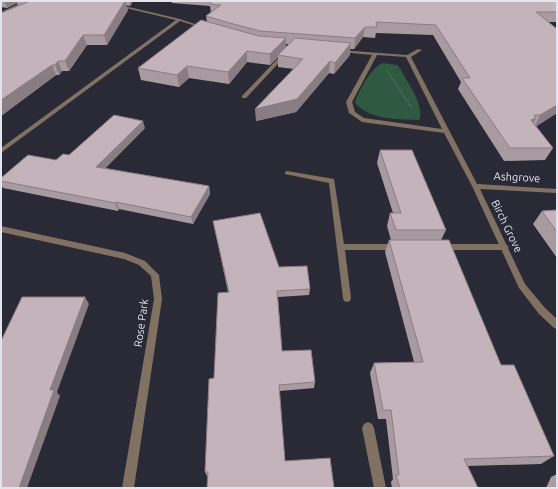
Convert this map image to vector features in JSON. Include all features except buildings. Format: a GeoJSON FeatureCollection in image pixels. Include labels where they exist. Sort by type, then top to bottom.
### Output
{"type":"FeatureCollection","features":[{"type":"Feature","properties":{"kind":"street"},"geometry":{"type":"LineString","coordinates":[[1,13],[28,1]]}},
{"type":"Feature","properties":{"kind":"street"},"geometry":{"type":"LineString","coordinates":[[98,1],[179,20],[212,30]]}},
{"type":"Feature","properties":{"kind":"street"},"geometry":{"type":"LineString","coordinates":[[1,151],[179,20]]}},
{"type":"Feature","properties":{"kind":"street"},"geometry":{"type":"LineString","coordinates":[[244,97],[292,48]]}},
{"type":"Feature","properties":{"kind":"street"},"geometry":{"type":"LineString","coordinates":[[337,51],[408,56],[420,50]]}},
{"type":"Feature","properties":{"kind":"street"},"geometry":{"type":"LineString","coordinates":[[375,54],[349,102],[352,113],[362,120],[446,131]]}},
{"type":"Feature","properties":{"kind":"street","name":"Birch Grove"},"geometry":{"type":"LineString","coordinates":[[408,56],[475,186],[505,247],[522,286],[542,311],[557,325]]}},
{"type":"Feature","properties":{"kind":"street"},"geometry":{"type":"LineString","coordinates":[[287,173],[332,181],[347,298]]}},
{"type":"Feature","properties":{"kind":"street","name":"Ashgrove"},"geometry":{"type":"LineString","coordinates":[[475,186],[557,191]]}},
{"type":"Feature","properties":{"kind":"street","name":"Rose Park"},"geometry":{"type":"LineString","coordinates":[[1,229],[125,256],[142,263],[155,275],[158,299],[128,488]]}},
{"type":"Feature","properties":{"kind":"street"},"geometry":{"type":"LineString","coordinates":[[340,247],[403,247]]}},
{"type":"Feature","properties":{"kind":"street"},"geometry":{"type":"LineString","coordinates":[[434,247],[505,247]]}},
{"type":"Feature","properties":{"kind":"street"},"geometry":{"type":"LineString","coordinates":[[368,428],[380,488]]}},
{"type":"Feature","properties":{"kind":"path"},"geometry":{"type":"LineString","coordinates":[[370,63],[381,66],[385,70],[428,129]]}},
{"type":"Feature","properties":{"kind":"green space"},"geometry":{"type":"Polygon","coordinates":[[[383,63],[397,65],[400,68],[417,99],[420,119],[384,118],[368,113],[355,103],[362,86],[370,74],[374,69],[383,63]]]}}]}
